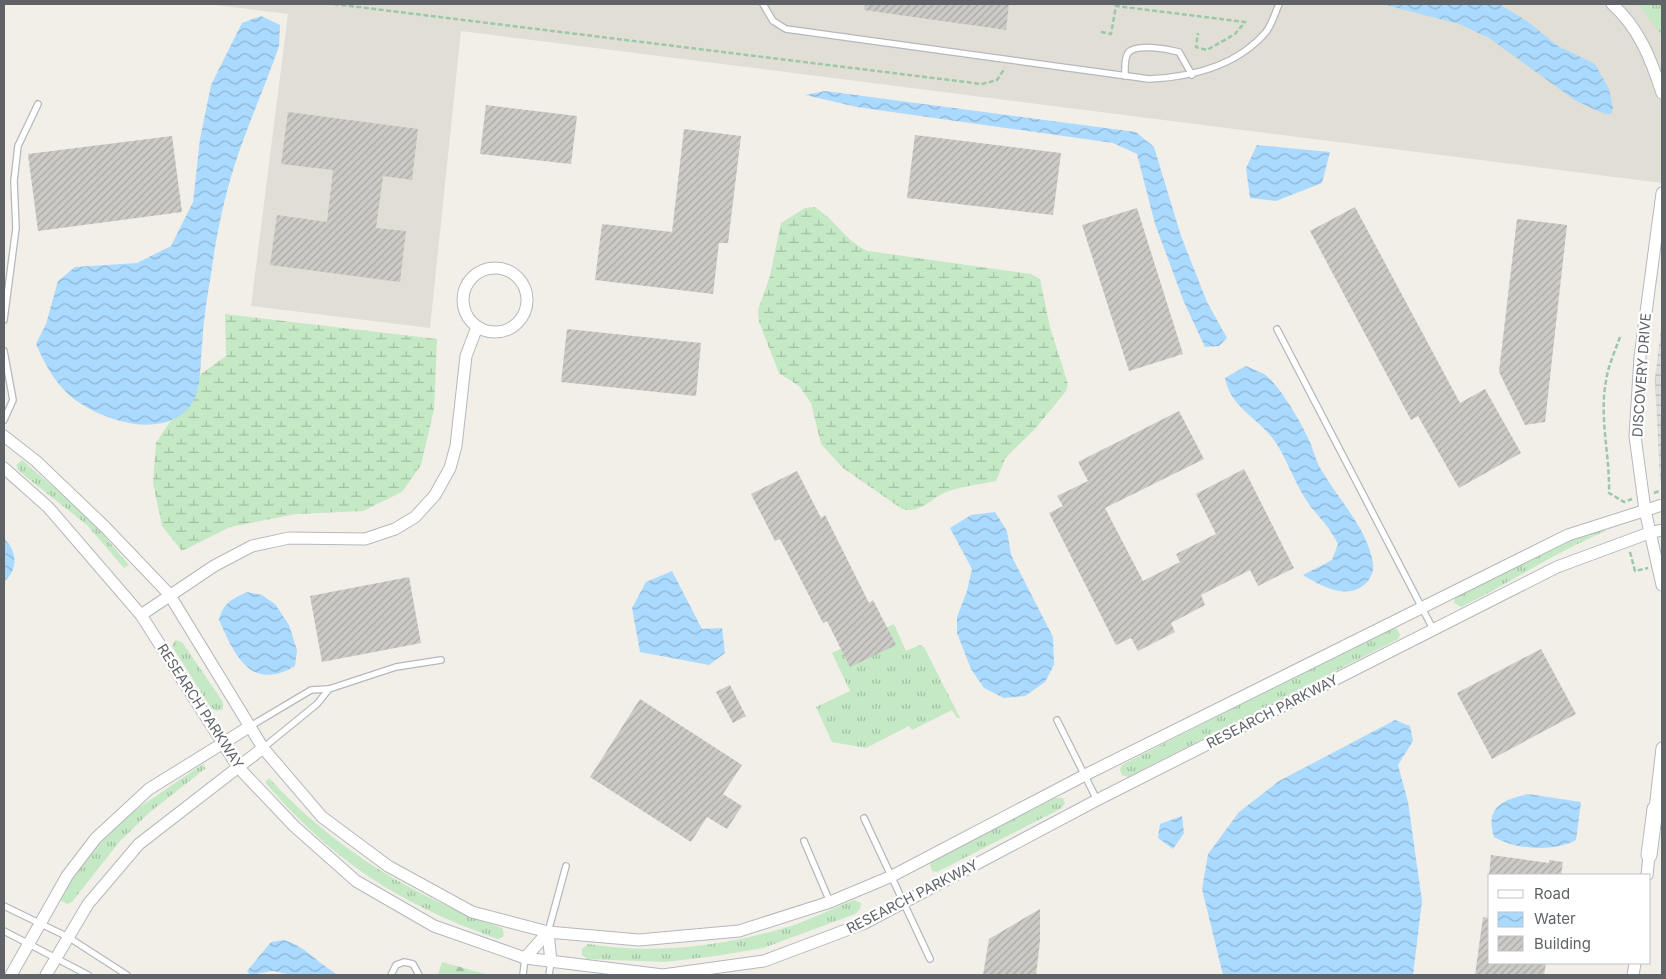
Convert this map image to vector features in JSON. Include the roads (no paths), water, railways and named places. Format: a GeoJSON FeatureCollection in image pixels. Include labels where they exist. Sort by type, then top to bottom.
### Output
{"type":"FeatureCollection","features":[{"type":"Feature","properties":{"kind":"street"},"geometry":{"type":"LineString","coordinates":[[1612,4],[1626,16],[1649,53],[1662,93]]}},
{"type":"Feature","properties":{"kind":"street","name":"DISCOVERY DRIVE"},"geometry":{"type":"LineString","coordinates":[[1662,193],[1640,357],[1636,414],[1636,443],[1645,510],[1662,585]]}},
{"type":"Feature","properties":{"kind":"street"},"geometry":{"type":"LineString","coordinates":[[494,268],[512,273],[520,280],[527,297],[523,317],[516,325],[502,331],[486,332],[477,327],[467,317],[463,306],[463,295],[467,285],[474,276],[484,270],[494,268]]}},
{"type":"Feature","properties":{"kind":"street"},"geometry":{"type":"LineString","coordinates":[[141,615],[168,594],[252,546],[289,538],[365,539],[395,529],[415,516],[435,495],[450,468],[456,446],[466,356],[477,327]]}},
{"type":"Feature","properties":{"kind":"street","name":"RESEARCH PARKWAY"},"geometry":{"type":"LineString","coordinates":[[4,436],[50,474],[105,527],[168,594],[263,748],[322,817],[388,866],[472,912],[548,932],[638,940],[739,931],[830,902],[892,876],[1085,775],[1568,535],[1662,505]]}},
{"type":"Feature","properties":{"kind":"street","name":"RESEARCH PARKWAY"},"geometry":{"type":"LineString","coordinates":[[4,468],[48,507],[141,615],[238,767],[294,826],[356,881],[434,926],[525,958],[663,974],[764,961],[865,923],[1097,800],[1557,567],[1649,532],[1662,530]]}},
{"type":"Feature","properties":{"kind":"street"},"geometry":{"type":"LineString","coordinates":[[11,975],[67,876],[96,838],[149,789],[224,745],[249,727]]}},
{"type":"Feature","properties":{"kind":"street"},"geometry":{"type":"LineString","coordinates":[[46,975],[88,904],[139,844],[263,748]]}},
{"type":"Feature","properties":{"kind":"street"},"geometry":{"type":"LineString","coordinates":[[1647,874],[1662,748]]}},
{"type":"Feature","properties":{"kind":"street"},"geometry":{"type":"LineString","coordinates":[[525,958],[548,932]]}},
{"type":"Feature","properties":{"kind":"street"},"geometry":{"type":"LineString","coordinates":[[548,932],[551,962]]}},
{"type":"Feature","properties":{"kind":"lane"},"geometry":{"type":"LineString","coordinates":[[764,4],[772,21],[786,28],[1150,79],[1192,75],[1231,60],[1252,46],[1267,30],[1279,4]]}},
{"type":"Feature","properties":{"kind":"lane"},"geometry":{"type":"LineString","coordinates":[[1125,76],[1126,57],[1129,51],[1138,47],[1179,52],[1192,75]]}},
{"type":"Feature","properties":{"kind":"lane"},"geometry":{"type":"LineString","coordinates":[[4,320],[16,228],[14,180],[18,146],[38,104]]}},
{"type":"Feature","properties":{"kind":"lane"},"geometry":{"type":"LineString","coordinates":[[1277,329],[1423,607],[1433,630]]}},
{"type":"Feature","properties":{"kind":"lane"},"geometry":{"type":"LineString","coordinates":[[4,351],[13,400],[4,420]]}},
{"type":"Feature","properties":{"kind":"lane"},"geometry":{"type":"LineString","coordinates":[[249,727],[310,690],[329,689],[396,667],[441,660]]}},
{"type":"Feature","properties":{"kind":"lane"},"geometry":{"type":"LineString","coordinates":[[263,748],[317,704],[329,689]]}},
{"type":"Feature","properties":{"kind":"lane"},"geometry":{"type":"LineString","coordinates":[[1057,720],[1097,800]]}},
{"type":"Feature","properties":{"kind":"lane"},"geometry":{"type":"LineString","coordinates":[[864,818],[905,902],[930,959]]}},
{"type":"Feature","properties":{"kind":"lane"},"geometry":{"type":"LineString","coordinates":[[804,841],[830,902]]}},
{"type":"Feature","properties":{"kind":"lane"},"geometry":{"type":"LineString","coordinates":[[548,932],[566,866]]}},
{"type":"Feature","properties":{"kind":"lane"},"geometry":{"type":"LineString","coordinates":[[4,906],[68,938],[126,975]]}},
{"type":"Feature","properties":{"kind":"lane"},"geometry":{"type":"LineString","coordinates":[[4,930],[88,975]]}},
{"type":"Feature","properties":{"kind":"lane"},"geometry":{"type":"LineString","coordinates":[[524,975],[525,958]]}},
{"type":"Feature","properties":{"kind":"lane"},"geometry":{"type":"LineString","coordinates":[[391,975],[396,965],[404,962],[413,964],[419,975]]}},
{"type":"Feature","properties":{"kind":"lane"},"geometry":{"type":"LineString","coordinates":[[549,975],[551,962]]}},
{"type":"Feature","properties":{"kind":"water"},"geometry":{"type":"Polygon","coordinates":[[[1382,4],[1499,4],[1527,21],[1558,46],[1595,64],[1609,89],[1613,108],[1611,114],[1605,114],[1576,101],[1489,38],[1459,24],[1382,4]]]}},
{"type":"Feature","properties":{"kind":"water"},"geometry":{"type":"Polygon","coordinates":[[[261,16],[280,25],[279,46],[239,152],[223,207],[203,328],[200,376],[195,399],[179,416],[164,423],[148,425],[113,419],[96,412],[68,394],[49,370],[36,344],[46,324],[58,281],[75,267],[137,263],[171,246],[193,202],[200,139],[211,85],[242,23],[261,16]]]}},
{"type":"Feature","properties":{"kind":"water"},"geometry":{"type":"Polygon","coordinates":[[[825,91],[1136,132],[1154,147],[1181,236],[1207,302],[1227,338],[1219,346],[1205,347],[1184,302],[1155,224],[1137,154],[1113,143],[857,107],[805,95],[825,91]]]}},
{"type":"Feature","properties":{"kind":"water"},"geometry":{"type":"Polygon","coordinates":[[[1257,145],[1330,152],[1322,183],[1276,201],[1250,198],[1246,168],[1257,145]]]}},
{"type":"Feature","properties":{"kind":"water"},"geometry":{"type":"Polygon","coordinates":[[[1246,366],[1269,378],[1294,411],[1322,471],[1365,538],[1373,563],[1372,573],[1368,581],[1353,591],[1327,588],[1303,575],[1332,560],[1338,544],[1330,530],[1305,498],[1274,440],[1239,405],[1228,388],[1225,378],[1246,366]]]}},
{"type":"Feature","properties":{"kind":"water"},"geometry":{"type":"Polygon","coordinates":[[[995,512],[1007,531],[1011,555],[1053,637],[1054,665],[1045,682],[1025,696],[1004,698],[984,688],[971,669],[957,633],[957,617],[967,591],[972,569],[950,528],[971,515],[995,512]]]}},
{"type":"Feature","properties":{"kind":"water"},"geometry":{"type":"Polygon","coordinates":[[[4,538],[14,554],[14,566],[9,577],[4,582],[4,538]]]}},
{"type":"Feature","properties":{"kind":"water"},"geometry":{"type":"Polygon","coordinates":[[[672,571],[702,629],[722,628],[725,653],[709,665],[640,652],[632,608],[646,582],[672,571]]]}},
{"type":"Feature","properties":{"kind":"water"},"geometry":{"type":"Polygon","coordinates":[[[247,592],[262,595],[275,604],[289,625],[297,650],[295,666],[280,673],[267,675],[256,672],[238,657],[219,620],[223,609],[229,602],[247,592]]]}},
{"type":"Feature","properties":{"kind":"water"},"geometry":{"type":"Polygon","coordinates":[[[1395,720],[1410,726],[1413,741],[1398,765],[1408,802],[1422,901],[1413,975],[1223,975],[1202,889],[1208,854],[1239,812],[1279,781],[1395,720]]]}},
{"type":"Feature","properties":{"kind":"water"},"geometry":{"type":"Polygon","coordinates":[[[1528,794],[1581,802],[1576,840],[1557,846],[1535,848],[1513,845],[1494,837],[1492,819],[1497,807],[1510,799],[1528,794]]]}},
{"type":"Feature","properties":{"kind":"water"},"geometry":{"type":"Polygon","coordinates":[[[1182,816],[1184,833],[1173,849],[1158,838],[1160,824],[1182,816]]]}},
{"type":"Feature","properties":{"kind":"water"},"geometry":{"type":"Polygon","coordinates":[[[284,940],[299,946],[338,975],[292,975],[273,971],[250,975],[247,971],[271,942],[284,940]]]}}]}
